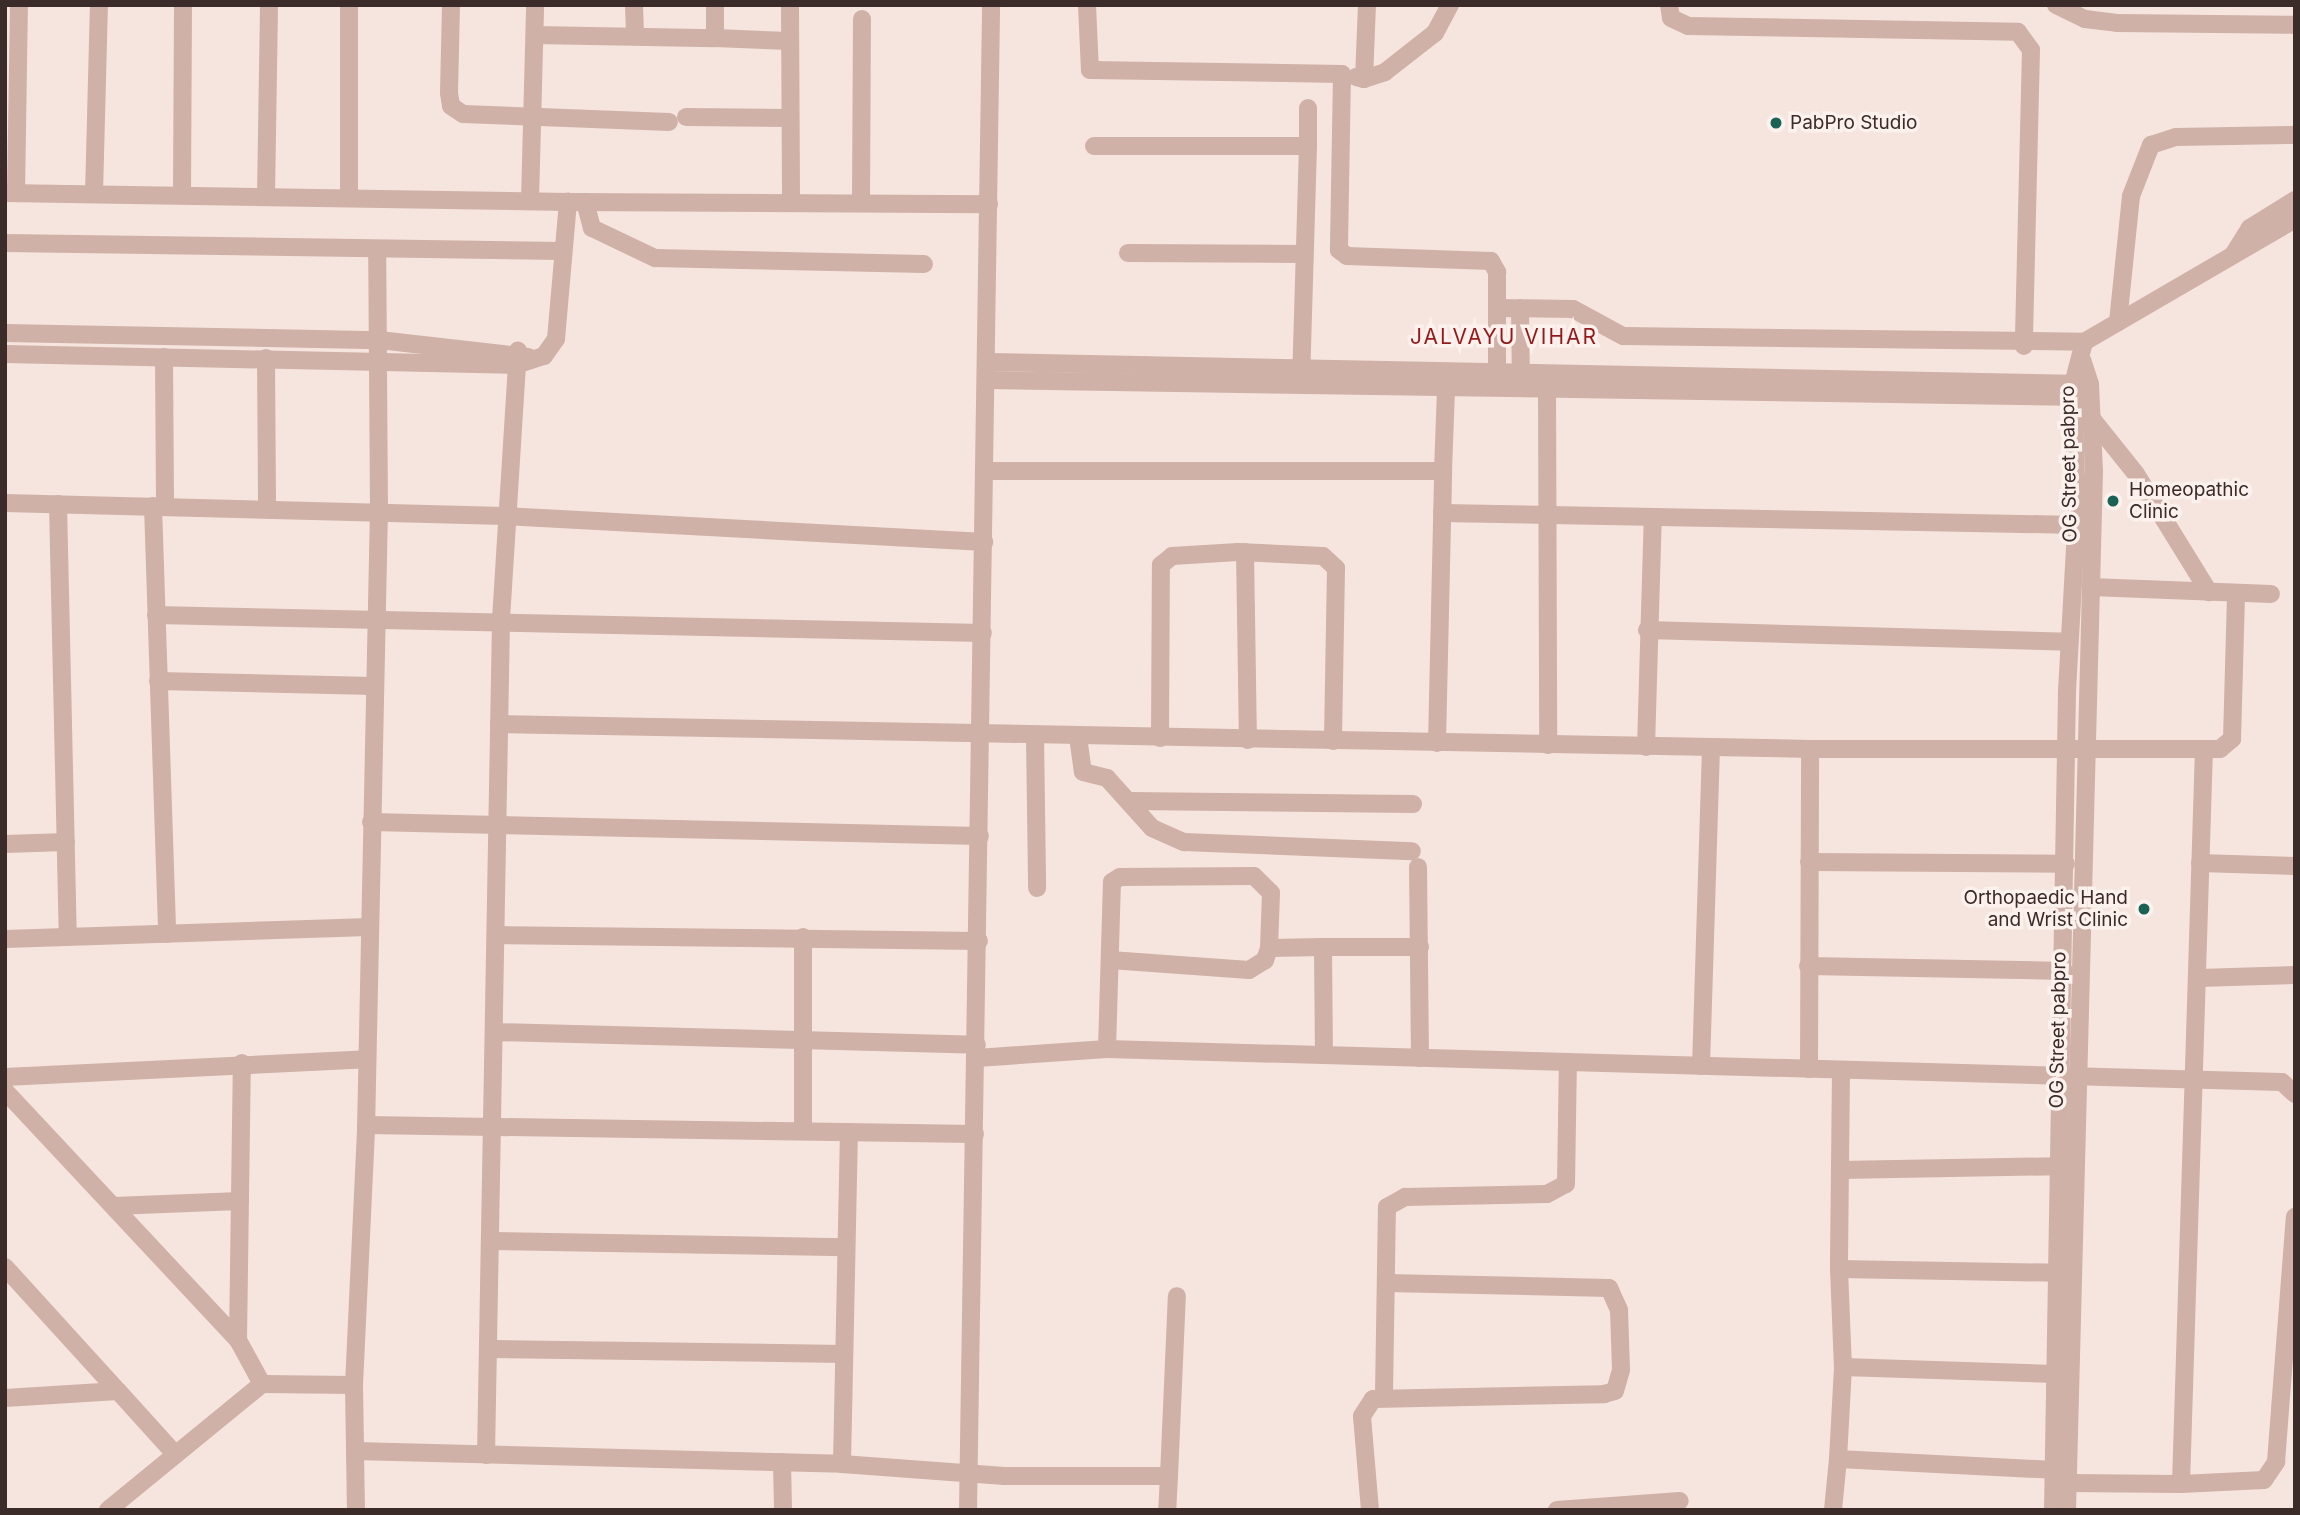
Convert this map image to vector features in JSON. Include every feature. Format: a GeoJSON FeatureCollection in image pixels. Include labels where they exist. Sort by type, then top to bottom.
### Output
{"type":"FeatureCollection","features":[{"type":"Feature","properties":{"kind":"street"},"geometry":{"type":"LineString","coordinates":[[19,5],[11,193],[576,202],[989,204]]}},
{"type":"Feature","properties":{"kind":"street"},"geometry":{"type":"LineString","coordinates":[[94,194],[99,5]]}},
{"type":"Feature","properties":{"kind":"street"},"geometry":{"type":"LineString","coordinates":[[181,195],[183,5]]}},
{"type":"Feature","properties":{"kind":"street"},"geometry":{"type":"LineString","coordinates":[[266,197],[269,5]]}},
{"type":"Feature","properties":{"kind":"street"},"geometry":{"type":"LineString","coordinates":[[349,5],[349,198]]}},
{"type":"Feature","properties":{"kind":"street"},"geometry":{"type":"LineString","coordinates":[[450,5],[451,106],[463,114],[532,119],[790,118]]}},
{"type":"Feature","properties":{"kind":"street"},"geometry":{"type":"LineString","coordinates":[[530,201],[535,5]]}},
{"type":"Feature","properties":{"kind":"street"},"geometry":{"type":"LineString","coordinates":[[635,5],[635,35]]}},
{"type":"Feature","properties":{"kind":"street"},"geometry":{"type":"LineString","coordinates":[[715,5],[715,38]]}},
{"type":"Feature","properties":{"kind":"street"},"geometry":{"type":"LineString","coordinates":[[790,5],[791,202]]}},
{"type":"Feature","properties":{"kind":"street"},"geometry":{"type":"LineString","coordinates":[[968,1510],[988,362],[991,5]]}},
{"type":"Feature","properties":{"kind":"street"},"geometry":{"type":"LineString","coordinates":[[1087,5],[1090,70],[1342,74],[1364,79],[1385,72],[1435,33],[1450,5]]}},
{"type":"Feature","properties":{"kind":"street"},"geometry":{"type":"LineString","coordinates":[[1364,79],[1367,5]]}},
{"type":"Feature","properties":{"kind":"street"},"geometry":{"type":"LineString","coordinates":[[1668,5],[1671,18],[1688,26],[2018,32],[2031,50],[2024,346]]}},
{"type":"Feature","properties":{"kind":"street"},"geometry":{"type":"LineString","coordinates":[[2056,5],[2085,19],[2117,23],[2295,25]]}},
{"type":"Feature","properties":{"kind":"street"},"geometry":{"type":"LineString","coordinates":[[861,203],[862,19]]}},
{"type":"Feature","properties":{"kind":"street"},"geometry":{"type":"LineString","coordinates":[[535,35],[635,35],[790,41]]}},
{"type":"Feature","properties":{"kind":"street"},"geometry":{"type":"LineString","coordinates":[[1342,74],[1339,250],[1347,256],[1491,261],[1498,308],[1497,380]]}},
{"type":"Feature","properties":{"kind":"street"},"geometry":{"type":"LineString","coordinates":[[1301,377],[1308,108]]}},
{"type":"Feature","properties":{"kind":"street"},"geometry":{"type":"LineString","coordinates":[[2118,322],[2131,197],[2151,145],[2176,137],[2295,135]]}},
{"type":"Feature","properties":{"kind":"street"},"geometry":{"type":"LineString","coordinates":[[1094,146],[1308,146]]}},
{"type":"Feature","properties":{"kind":"street"},"geometry":{"type":"LineString","coordinates":[[2233,255],[2250,228],[2295,200]]}},
{"type":"Feature","properties":{"kind":"street"},"geometry":{"type":"LineString","coordinates":[[5,354],[379,360],[522,359],[552,351],[556,339],[562,251],[576,202]]}},
{"type":"Feature","properties":{"kind":"street"},"geometry":{"type":"LineString","coordinates":[[576,202],[592,228],[655,258],[924,264]]}},
{"type":"Feature","properties":{"kind":"street"},"geometry":{"type":"LineString","coordinates":[[1498,308],[1584,312],[1623,336],[2024,346],[2083,351],[2118,322],[2295,219]]}},
{"type":"Feature","properties":{"kind":"street"},"geometry":{"type":"LineString","coordinates":[[5,243],[562,251]]}},
{"type":"Feature","properties":{"kind":"street"},"geometry":{"type":"LineString","coordinates":[[356,1510],[354,1385],[366,1125],[373,616],[379,511],[377,249]]}},
{"type":"Feature","properties":{"kind":"street"},"geometry":{"type":"LineString","coordinates":[[1128,253],[1303,254]]}},
{"type":"Feature","properties":{"kind":"street"},"geometry":{"type":"LineString","coordinates":[[1520,308],[1521,380]]}},
{"type":"Feature","properties":{"kind":"street"},"geometry":{"type":"LineString","coordinates":[[5,332],[379,340],[522,359]]}},
{"type":"Feature","properties":{"kind":"street","name":"OG Street pabpro"},"geometry":{"type":"LineString","coordinates":[[2053,1510],[2067,748],[2083,351]]}},
{"type":"Feature","properties":{"kind":"street"},"geometry":{"type":"LineString","coordinates":[[164,357],[156,615],[167,934]]}},
{"type":"Feature","properties":{"kind":"street"},"geometry":{"type":"LineString","coordinates":[[266,358],[267,508]]}},
{"type":"Feature","properties":{"kind":"street"},"geometry":{"type":"LineString","coordinates":[[486,1455],[501,619],[505,516],[522,359]]}},
{"type":"Feature","properties":{"kind":"street"},"geometry":{"type":"LineString","coordinates":[[988,362],[1301,377],[1446,388],[1497,380]]}},
{"type":"Feature","properties":{"kind":"street"},"geometry":{"type":"LineString","coordinates":[[987,380],[1301,377],[2082,390]]}},
{"type":"Feature","properties":{"kind":"street"},"geometry":{"type":"LineString","coordinates":[[1521,380],[1547,387],[2082,390]]}},
{"type":"Feature","properties":{"kind":"street"},"geometry":{"type":"LineString","coordinates":[[1547,387],[1548,745]]}},
{"type":"Feature","properties":{"kind":"street"},"geometry":{"type":"LineString","coordinates":[[1437,743],[1446,388]]}},
{"type":"Feature","properties":{"kind":"street","name":"OG Street pabpro"},"geometry":{"type":"LineString","coordinates":[[2067,1510],[2091,587],[2092,419],[2082,390]]}},
{"type":"Feature","properties":{"kind":"street"},"geometry":{"type":"LineString","coordinates":[[2092,419],[2136,474],[2209,592]]}},
{"type":"Feature","properties":{"kind":"street"},"geometry":{"type":"LineString","coordinates":[[986,471],[1443,471]]}},
{"type":"Feature","properties":{"kind":"street"},"geometry":{"type":"LineString","coordinates":[[5,503],[379,511],[985,541]]}},
{"type":"Feature","properties":{"kind":"street"},"geometry":{"type":"LineString","coordinates":[[58,504],[68,937]]}},
{"type":"Feature","properties":{"kind":"street"},"geometry":{"type":"LineString","coordinates":[[1442,513],[2077,525]]}},
{"type":"Feature","properties":{"kind":"street"},"geometry":{"type":"LineString","coordinates":[[1646,747],[1647,630],[1653,517]]}},
{"type":"Feature","properties":{"kind":"street"},"geometry":{"type":"LineString","coordinates":[[1160,738],[1161,565],[1171,556],[1245,552],[1323,556],[1336,568],[1332,741]]}},
{"type":"Feature","properties":{"kind":"street"},"geometry":{"type":"LineString","coordinates":[[1245,552],[1248,740]]}},
{"type":"Feature","properties":{"kind":"street"},"geometry":{"type":"LineString","coordinates":[[2091,587],[2271,594]]}},
{"type":"Feature","properties":{"kind":"street"},"geometry":{"type":"LineString","coordinates":[[499,724],[1711,748],[2220,749],[2231,739],[2236,593]]}},
{"type":"Feature","properties":{"kind":"street"},"geometry":{"type":"LineString","coordinates":[[156,615],[373,616],[983,633]]}},
{"type":"Feature","properties":{"kind":"street"},"geometry":{"type":"LineString","coordinates":[[1647,630],[2070,642]]}},
{"type":"Feature","properties":{"kind":"street"},"geometry":{"type":"LineString","coordinates":[[158,681],[374,686]]}},
{"type":"Feature","properties":{"kind":"street"},"geometry":{"type":"LineString","coordinates":[[1035,736],[1037,888]]}},
{"type":"Feature","properties":{"kind":"street"},"geometry":{"type":"LineString","coordinates":[[1078,737],[1080,768],[1107,778],[1152,828],[1184,842],[1415,859],[1420,947],[1420,1058]]}},
{"type":"Feature","properties":{"kind":"street"},"geometry":{"type":"LineString","coordinates":[[1701,1066],[1711,748]]}},
{"type":"Feature","properties":{"kind":"street"},"geometry":{"type":"LineString","coordinates":[[1809,1069],[1810,749]]}},
{"type":"Feature","properties":{"kind":"street"},"geometry":{"type":"LineString","coordinates":[[2181,1484],[2197,1084],[2204,750]]}},
{"type":"Feature","properties":{"kind":"street"},"geometry":{"type":"LineString","coordinates":[[1128,801],[1413,804]]}},
{"type":"Feature","properties":{"kind":"street"},"geometry":{"type":"LineString","coordinates":[[371,822],[980,836]]}},
{"type":"Feature","properties":{"kind":"street"},"geometry":{"type":"LineString","coordinates":[[5,844],[66,842]]}},
{"type":"Feature","properties":{"kind":"street"},"geometry":{"type":"LineString","coordinates":[[1809,862],[2066,864]]}},
{"type":"Feature","properties":{"kind":"street"},"geometry":{"type":"LineString","coordinates":[[2200,863],[2295,866]]}},
{"type":"Feature","properties":{"kind":"street"},"geometry":{"type":"LineString","coordinates":[[1107,1049],[1110,960],[1108,894],[1120,877],[1254,876],[1271,893],[1269,948],[1265,960],[1249,970],[1110,960]]}},
{"type":"Feature","properties":{"kind":"street"},"geometry":{"type":"LineString","coordinates":[[5,940],[369,927]]}},
{"type":"Feature","properties":{"kind":"street"},"geometry":{"type":"LineString","coordinates":[[497,935],[979,941]]}},
{"type":"Feature","properties":{"kind":"street"},"geometry":{"type":"LineString","coordinates":[[803,937],[803,1131]]}},
{"type":"Feature","properties":{"kind":"street"},"geometry":{"type":"LineString","coordinates":[[1323,947],[1324,1055]]}},
{"type":"Feature","properties":{"kind":"street"},"geometry":{"type":"LineString","coordinates":[[1269,948],[1420,947]]}},
{"type":"Feature","properties":{"kind":"street"},"geometry":{"type":"LineString","coordinates":[[1808,966],[2064,971]]}},
{"type":"Feature","properties":{"kind":"street"},"geometry":{"type":"LineString","coordinates":[[2199,978],[2295,975]]}},
{"type":"Feature","properties":{"kind":"street"},"geometry":{"type":"LineString","coordinates":[[494,1032],[802,1041],[977,1051],[1107,1049],[2060,1076],[2197,1084],[2282,1082],[2295,1094]]}},
{"type":"Feature","properties":{"kind":"street"},"geometry":{"type":"LineString","coordinates":[[5,1077],[242,1063],[367,1059]]}},
{"type":"Feature","properties":{"kind":"street"},"geometry":{"type":"LineString","coordinates":[[1384,1395],[1390,1201],[1547,1194],[1566,1184],[1568,1062]]}},
{"type":"Feature","properties":{"kind":"street"},"geometry":{"type":"LineString","coordinates":[[239,1340],[242,1063]]}},
{"type":"Feature","properties":{"kind":"street"},"geometry":{"type":"LineString","coordinates":[[1833,1510],[1843,1367],[1839,1269],[1841,1070]]}},
{"type":"Feature","properties":{"kind":"street"},"geometry":{"type":"LineString","coordinates":[[5,1091],[239,1340],[262,1384]]}},
{"type":"Feature","properties":{"kind":"street"},"geometry":{"type":"LineString","coordinates":[[366,1125],[975,1134]]}},
{"type":"Feature","properties":{"kind":"street"},"geometry":{"type":"LineString","coordinates":[[842,1464],[849,1132]]}},
{"type":"Feature","properties":{"kind":"street"},"geometry":{"type":"LineString","coordinates":[[1840,1170],[2059,1166]]}},
{"type":"Feature","properties":{"kind":"street"},"geometry":{"type":"LineString","coordinates":[[114,1206],[240,1201]]}},
{"type":"Feature","properties":{"kind":"street"},"geometry":{"type":"LineString","coordinates":[[2067,1483],[2181,1484],[2264,1480],[2276,1462],[2295,1217]]}},
{"type":"Feature","properties":{"kind":"street"},"geometry":{"type":"LineString","coordinates":[[490,1241],[846,1247]]}},
{"type":"Feature","properties":{"kind":"street"},"geometry":{"type":"LineString","coordinates":[[5,1267],[175,1454]]}},
{"type":"Feature","properties":{"kind":"street"},"geometry":{"type":"LineString","coordinates":[[1839,1269],[2058,1273]]}},
{"type":"Feature","properties":{"kind":"street"},"geometry":{"type":"LineString","coordinates":[[1370,1510],[1362,1416],[1367,1403],[1384,1395],[1604,1394],[1615,1391],[1621,1370],[1619,1310],[1609,1289],[1387,1283]]}},
{"type":"Feature","properties":{"kind":"street"},"geometry":{"type":"LineString","coordinates":[[1167,1510],[1177,1296]]}},
{"type":"Feature","properties":{"kind":"street"},"geometry":{"type":"LineString","coordinates":[[488,1349],[844,1354]]}},
{"type":"Feature","properties":{"kind":"street"},"geometry":{"type":"LineString","coordinates":[[1843,1367],[2055,1374]]}},
{"type":"Feature","properties":{"kind":"street"},"geometry":{"type":"LineString","coordinates":[[108,1510],[262,1384],[354,1385]]}},
{"type":"Feature","properties":{"kind":"street"},"geometry":{"type":"LineString","coordinates":[[5,1398],[118,1391]]}},
{"type":"Feature","properties":{"kind":"street"},"geometry":{"type":"LineString","coordinates":[[355,1451],[842,1464],[968,1473],[1169,1476]]}},
{"type":"Feature","properties":{"kind":"street"},"geometry":{"type":"LineString","coordinates":[[1838,1459],[2053,1470]]}},
{"type":"Feature","properties":{"kind":"street"},"geometry":{"type":"LineString","coordinates":[[782,1462],[783,1510]]}},
{"type":"Feature","properties":{"kind":"street"},"geometry":{"type":"LineString","coordinates":[[1557,1510],[1680,1501]]}},
{"type":"Feature","properties":{"kind":"place","name":"PabPro Studio"},"geometry":{"type":"Point","coordinates":[1776,123]}},
{"type":"Feature","properties":{"kind":"place","name":"Homeopathic Clinic"},"geometry":{"type":"Point","coordinates":[2113,501]}},
{"type":"Feature","properties":{"kind":"place","name":"Orthopaedic Hand and Wrist Clinic"},"geometry":{"type":"Point","coordinates":[2144,909]}},
{"type":"Feature","properties":{"kind":"district","name":"JALVAYU VIHAR"},"geometry":{"type":"Point","coordinates":[1504,337]}}]}
